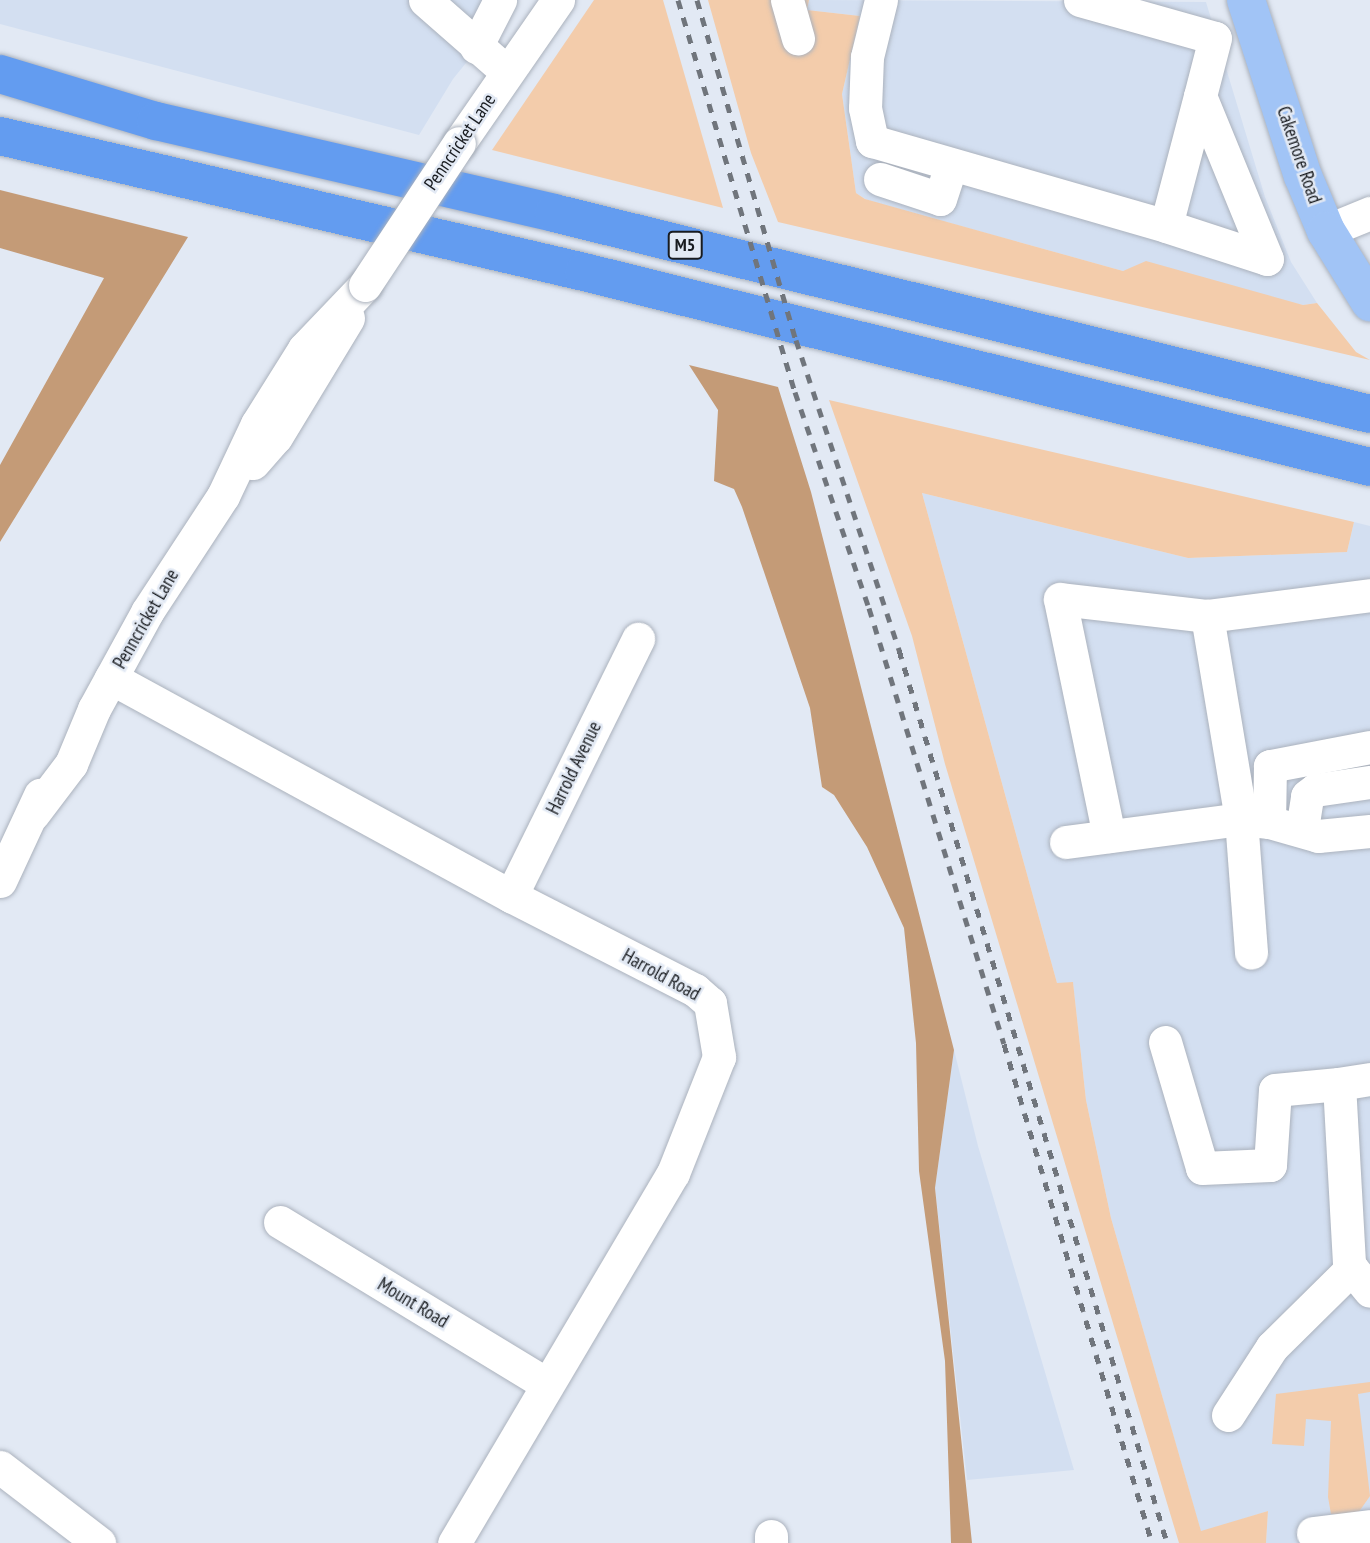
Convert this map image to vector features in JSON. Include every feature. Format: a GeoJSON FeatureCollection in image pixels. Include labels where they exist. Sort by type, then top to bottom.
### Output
{"type":"FeatureCollection","features":[{"type":"Feature","properties":{"kind":"highway","name":"M5"},"geometry":{"type":"LineString","coordinates":[[0,74],[156,121],[554,213],[1370,414]]}},
{"type":"Feature","properties":{"kind":"highway"},"geometry":{"type":"LineString","coordinates":[[0,136],[584,272],[1370,467]]}},
{"type":"Feature","properties":{"kind":"main road","name":"Cakemore Road"},"geometry":{"type":"LineString","coordinates":[[1250,12],[1303,176],[1326,231],[1370,302]]}},
{"type":"Feature","properties":{"kind":"street"},"geometry":{"type":"LineString","coordinates":[[425,0],[507,72]]}},
{"type":"Feature","properties":{"kind":"street"},"geometry":{"type":"LineString","coordinates":[[476,47],[500,0]]}},
{"type":"Feature","properties":{"kind":"street","name":"Penncricket Lane"},"geometry":{"type":"LineString","coordinates":[[0,881],[33,814],[55,756],[94,709],[147,612],[223,496],[257,424],[303,349],[365,285],[558,0]]}},
{"type":"Feature","properties":{"kind":"street"},"geometry":{"type":"LineString","coordinates":[[787,0],[798,38]]}},
{"type":"Feature","properties":{"kind":"street"},"geometry":{"type":"LineString","coordinates":[[881,0],[867,57],[865,108],[872,141],[1166,226],[1267,259],[1200,96]]}},
{"type":"Feature","properties":{"kind":"street"},"geometry":{"type":"LineString","coordinates":[[1080,0],[1215,38]]}},
{"type":"Feature","properties":{"kind":"street"},"geometry":{"type":"LineString","coordinates":[[1166,226],[1215,38],[1250,12]]}},
{"type":"Feature","properties":{"kind":"street"},"geometry":{"type":"LineString","coordinates":[[880,179],[940,199],[951,166]]}},
{"type":"Feature","properties":{"kind":"street"},"geometry":{"type":"LineString","coordinates":[[1326,231],[1370,213]]}},
{"type":"Feature","properties":{"kind":"street"},"geometry":{"type":"LineString","coordinates":[[1109,836],[1060,599],[1207,616],[1370,594]]}},
{"type":"Feature","properties":{"kind":"street"},"geometry":{"type":"LineString","coordinates":[[1207,616],[1255,821]]}},
{"type":"Feature","properties":{"kind":"street","name":"Harrold Avenue"},"geometry":{"type":"LineString","coordinates":[[510,896],[638,639]]}},
{"type":"Feature","properties":{"kind":"street","name":"Harrold Road"},"geometry":{"type":"LineString","coordinates":[[111,678],[510,896],[695,990],[710,1003],[718,1027],[719,1057],[673,1173],[454,1543]]}},
{"type":"Feature","properties":{"kind":"street"},"geometry":{"type":"LineString","coordinates":[[1251,953],[1255,821],[1270,766],[1370,747]]}},
{"type":"Feature","properties":{"kind":"street"},"geometry":{"type":"LineString","coordinates":[[1302,829],[1307,796],[1315,790],[1370,782]]}},
{"type":"Feature","properties":{"kind":"street"},"geometry":{"type":"LineString","coordinates":[[1066,842],[1255,821],[1302,829],[1318,836],[1370,831]]}},
{"type":"Feature","properties":{"kind":"street"},"geometry":{"type":"LineString","coordinates":[[1165,1042],[1202,1168],[1270,1166],[1275,1090],[1354,1082],[1361,1279],[1272,1347],[1228,1415]]}},
{"type":"Feature","properties":{"kind":"street","name":"Mount Road"},"geometry":{"type":"LineString","coordinates":[[280,1223],[546,1384]]}},
{"type":"Feature","properties":{"kind":"street"},"geometry":{"type":"LineString","coordinates":[[0,1467],[99,1543]]}},
{"type":"Feature","properties":{"kind":"street"},"geometry":{"type":"LineString","coordinates":[[1313,1534],[1370,1526]]}},
{"type":"Feature","properties":{"kind":"shaded area"},"geometry":{"type":"Polygon","coordinates":[[[0,0],[517,0],[453,79],[419,135],[0,24],[0,0]]]}},
{"type":"Feature","properties":{"kind":"shaded area"},"geometry":{"type":"Polygon","coordinates":[[[594,0],[663,0],[723,208],[492,150],[594,0]]]}},
{"type":"Feature","properties":{"kind":"shaded area"},"geometry":{"type":"Polygon","coordinates":[[[708,0],[809,0],[807,10],[860,16],[842,94],[856,193],[865,199],[1123,271],[1146,261],[1303,305],[1317,303],[1356,352],[1370,360],[778,222],[751,153],[708,0]]]}},
{"type":"Feature","properties":{"kind":"shaded area"},"geometry":{"type":"Polygon","coordinates":[[[809,0],[1206,2],[1265,197],[1291,262],[1317,303],[1303,305],[1136,268],[1123,271],[867,200],[856,193],[842,94],[860,16],[807,10],[809,0]]]}},
{"type":"Feature","properties":{"kind":"shaded area"},"geometry":{"type":"Polygon","coordinates":[[[0,190],[188,237],[0,542],[0,465],[104,278],[0,248],[0,190]]]}},
{"type":"Feature","properties":{"kind":"shaded area"},"geometry":{"type":"Polygon","coordinates":[[[689,365],[778,387],[811,492],[954,1050],[935,1188],[972,1543],[951,1543],[945,1361],[919,1171],[916,1043],[904,928],[867,847],[834,795],[822,787],[810,708],[742,507],[734,489],[714,481],[718,410],[689,365]]]}},
{"type":"Feature","properties":{"kind":"shaded area"},"geometry":{"type":"Polygon","coordinates":[[[829,400],[1354,522],[1347,552],[1188,558],[922,493],[1057,983],[1073,982],[1086,1100],[1111,1218],[1201,1531],[1268,1511],[1266,1543],[1179,1543],[945,764],[912,636],[829,400]]]}},
{"type":"Feature","properties":{"kind":"shaded area"},"geometry":{"type":"Polygon","coordinates":[[[922,493],[1188,558],[1347,552],[1354,522],[1370,526],[1370,1543],[1266,1543],[1268,1511],[1201,1532],[1111,1218],[1086,1100],[1073,983],[1057,983],[922,493]]]}},
{"type":"Feature","properties":{"kind":"shaded area"},"geometry":{"type":"Polygon","coordinates":[[[954,1050],[978,1146],[1074,1470],[967,1480],[935,1188],[954,1050]]]}},
{"type":"Feature","properties":{"kind":"shaded area"},"geometry":{"type":"Polygon","coordinates":[[[1370,1382],[1370,1392],[1358,1394],[1370,1496],[1356,1516],[1331,1514],[1328,1497],[1331,1421],[1306,1419],[1304,1446],[1272,1444],[1276,1394],[1370,1382]]]}},
{"type":"Feature","properties":{"kind":"railway"},"geometry":{"type":"LineString","coordinates":[[678,0],[795,392],[869,608],[1004,1044],[1152,1543]]}},
{"type":"Feature","properties":{"kind":"railway"},"geometry":{"type":"LineString","coordinates":[[697,0],[796,340],[899,650],[1167,1543]]}}]}
